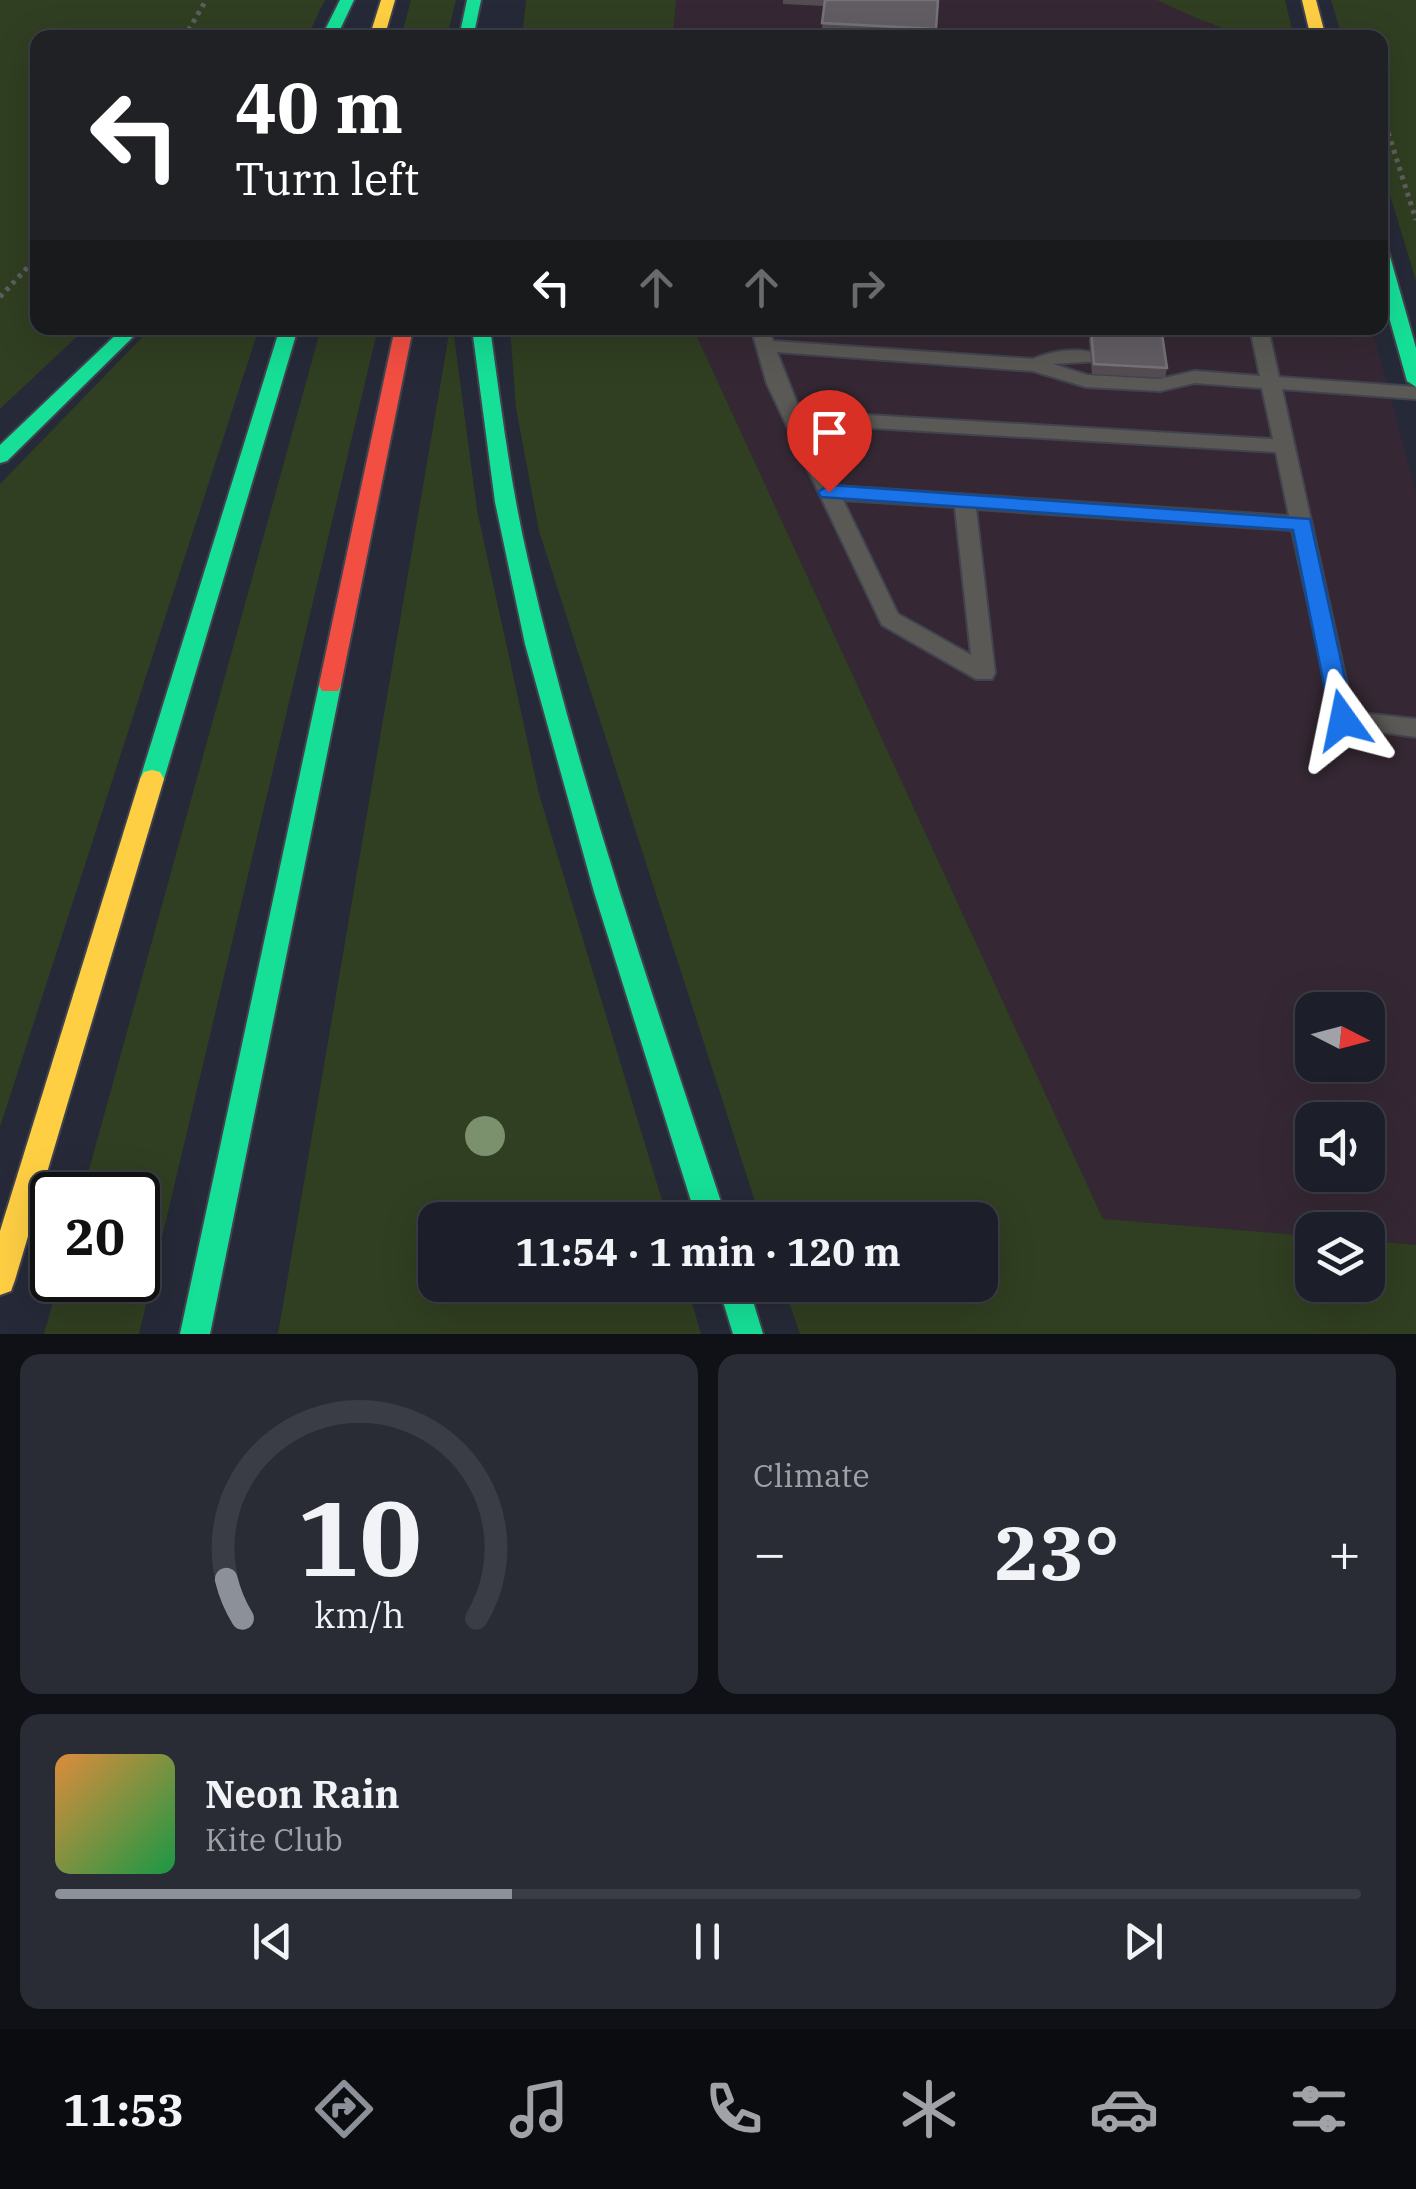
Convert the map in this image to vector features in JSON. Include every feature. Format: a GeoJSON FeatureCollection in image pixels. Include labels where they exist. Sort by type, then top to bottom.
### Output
{"type":"FeatureCollection","features":[{"type":"Feature","properties":{"kind":"main road"},"geometry":{"type":"LineString","coordinates":[[332,30],[346,0]]}},
{"type":"Feature","properties":{"kind":"main road"},"geometry":{"type":"LineString","coordinates":[[379,30],[388,0]]}},
{"type":"Feature","properties":{"kind":"main road"},"geometry":{"type":"LineString","coordinates":[[468,30],[474,0]]}},
{"type":"Feature","properties":{"kind":"main road"},"geometry":{"type":"LineString","coordinates":[[489,30],[491,0]]}},
{"type":"Feature","properties":{"kind":"main road"},"geometry":{"type":"LineString","coordinates":[[1308,0],[1317,30]]}},
{"type":"Feature","properties":{"kind":"main road"},"geometry":{"type":"LineString","coordinates":[[1388,282],[1416,382]]}},
{"type":"Feature","properties":{"kind":"main road"},"geometry":{"type":"LineString","coordinates":[[0,456],[126,335]]}},
{"type":"Feature","properties":{"kind":"main road"},"geometry":{"type":"LineString","coordinates":[[0,1280],[286,335]]}},
{"type":"Feature","properties":{"kind":"main road"},"geometry":{"type":"LineString","coordinates":[[195,1334],[403,335]]}},
{"type":"Feature","properties":{"kind":"main road"},"geometry":{"type":"LineString","coordinates":[[483,335],[488,405],[517,564],[572,783],[706,1202]]}},
{"type":"Feature","properties":{"kind":"main road"},"geometry":{"type":"LineString","coordinates":[[738,1302],[748,1334]]}},
{"type":"Feature","properties":{"kind":"lane"},"geometry":{"type":"LineString","coordinates":[[1261,335],[1343,720],[1416,728]]}},
{"type":"Feature","properties":{"kind":"lane"},"geometry":{"type":"LineString","coordinates":[[964,502],[984,673],[890,619],[777,384],[763,337],[1035,366],[1086,382],[1160,385],[1195,377]]}},
{"type":"Feature","properties":{"kind":"lane"},"geometry":{"type":"LineString","coordinates":[[1035,366],[1052,358],[1092,357]]}},
{"type":"Feature","properties":{"kind":"lane"},"geometry":{"type":"LineString","coordinates":[[1162,365],[1195,377],[1416,393]]}},
{"type":"Feature","properties":{"kind":"lane"},"geometry":{"type":"LineString","coordinates":[[793,417],[1284,446]]}},
{"type":"Feature","properties":{"kind":"lane"},"geometry":{"type":"LineString","coordinates":[[829,492],[1302,524]]}},
{"type":"Feature","properties":{"kind":"path"},"geometry":{"type":"LineString","coordinates":[[189,30],[206,0]]}},
{"type":"Feature","properties":{"kind":"path"},"geometry":{"type":"LineString","coordinates":[[1388,132],[1416,220]]}},
{"type":"Feature","properties":{"kind":"path"},"geometry":{"type":"LineString","coordinates":[[0,297],[30,265]]}},
{"type":"Feature","properties":{"kind":"shaded area"},"geometry":{"type":"Polygon","coordinates":[[[676,0],[1157,0],[1213,25],[1241,30],[674,30],[676,0]]]}},
{"type":"Feature","properties":{"kind":"shaded area"},"geometry":{"type":"Polygon","coordinates":[[[696,335],[1374,335],[1416,493],[1416,1245],[1385,1242],[1385,1212],[1295,1212],[1295,1235],[1103,1219],[696,335]]]}},
{"type":"Feature","properties":{"kind":"green space"},"geometry":{"type":"Polygon","coordinates":[[[0,0],[325,0],[310,30],[30,30],[30,335],[79,335],[0,409],[0,0]]]}},
{"type":"Feature","properties":{"kind":"green space"},"geometry":{"type":"Polygon","coordinates":[[[411,0],[456,0],[449,30],[403,30],[411,0]]]}},
{"type":"Feature","properties":{"kind":"green space"},"geometry":{"type":"Polygon","coordinates":[[[526,0],[676,0],[674,30],[523,30],[526,0]]]}},
{"type":"Feature","properties":{"kind":"green space"},"geometry":{"type":"Polygon","coordinates":[[[1157,0],[1285,0],[1292,29],[1232,30],[1157,0]]]}},
{"type":"Feature","properties":{"kind":"green space"},"geometry":{"type":"Polygon","coordinates":[[[1331,0],[1416,0],[1416,281],[1388,188],[1388,30],[1340,30],[1331,0]]]}},
{"type":"Feature","properties":{"kind":"green space"},"geometry":{"type":"Polygon","coordinates":[[[144,335],[257,335],[0,1127],[0,484],[144,335]]]}},
{"type":"Feature","properties":{"kind":"green space"},"geometry":{"type":"Polygon","coordinates":[[[319,335],[376,335],[160,1246],[160,1172],[88,1172],[319,335]]]}},
{"type":"Feature","properties":{"kind":"green space"},"geometry":{"type":"Polygon","coordinates":[[[449,335],[454,335],[477,510],[539,794],[663,1202],[418,1202],[418,1302],[692,1302],[701,1334],[278,1334],[449,335]]]}},
{"type":"Feature","properties":{"kind":"green space"},"geometry":{"type":"Polygon","coordinates":[[[511,335],[696,335],[1103,1219],[1295,1235],[1295,1302],[1385,1302],[1385,1242],[1416,1245],[1416,1334],[800,1334],[789,1302],[998,1302],[998,1202],[755,1202],[539,531],[516,408],[511,335]]]}},
{"type":"Feature","properties":{"kind":"green space"},"geometry":{"type":"Polygon","coordinates":[[[53,1302],[147,1302],[139,1334],[44,1334],[53,1302]]]}},
{"type":"Feature","properties":{"kind":"building"},"geometry":{"type":"Polygon","coordinates":[[[825,0],[938,0],[936,29],[822,23],[825,0]]]}},
{"type":"Feature","properties":{"kind":"building"},"geometry":{"type":"Polygon","coordinates":[[[1091,335],[1162,335],[1167,368],[1094,364],[1091,335]]]}},
{"type":"Feature","properties":{"kind":"traffic: fast"},"geometry":{"type":"LineString","coordinates":[[332,30],[347,0]]}},
{"type":"Feature","properties":{"kind":"traffic: fast"},"geometry":{"type":"LineString","coordinates":[[468,30],[474,0]]}},
{"type":"Feature","properties":{"kind":"traffic: fast"},"geometry":{"type":"LineString","coordinates":[[1388,281],[1416,381]]}},
{"type":"Feature","properties":{"kind":"traffic: fast"},"geometry":{"type":"LineString","coordinates":[[0,456],[126,335]]}},
{"type":"Feature","properties":{"kind":"traffic: fast"},"geometry":{"type":"LineString","coordinates":[[152,779],[287,335]]}},
{"type":"Feature","properties":{"kind":"traffic: fast"},"geometry":{"type":"LineString","coordinates":[[482,335],[517,560],[558,727],[706,1202]]}},
{"type":"Feature","properties":{"kind":"traffic: fast"},"geometry":{"type":"LineString","coordinates":[[195,1334],[330,685]]}},
{"type":"Feature","properties":{"kind":"traffic: fast"},"geometry":{"type":"LineString","coordinates":[[738,1302],[748,1334]]}},
{"type":"Feature","properties":{"kind":"traffic: slow"},"geometry":{"type":"LineString","coordinates":[[379,30],[388,0]]}},
{"type":"Feature","properties":{"kind":"traffic: slow"},"geometry":{"type":"LineString","coordinates":[[1309,0],[1317,30]]}},
{"type":"Feature","properties":{"kind":"traffic: slow"},"geometry":{"type":"LineString","coordinates":[[0,1280],[152,779]]}},
{"type":"Feature","properties":{"kind":"traffic: jam"},"geometry":{"type":"LineString","coordinates":[[330,685],[403,335]]}},
{"type":"Feature","properties":{"kind":"route"},"geometry":{"type":"LineString","coordinates":[[829,492],[1302,524],[1343,720]]}}]}
